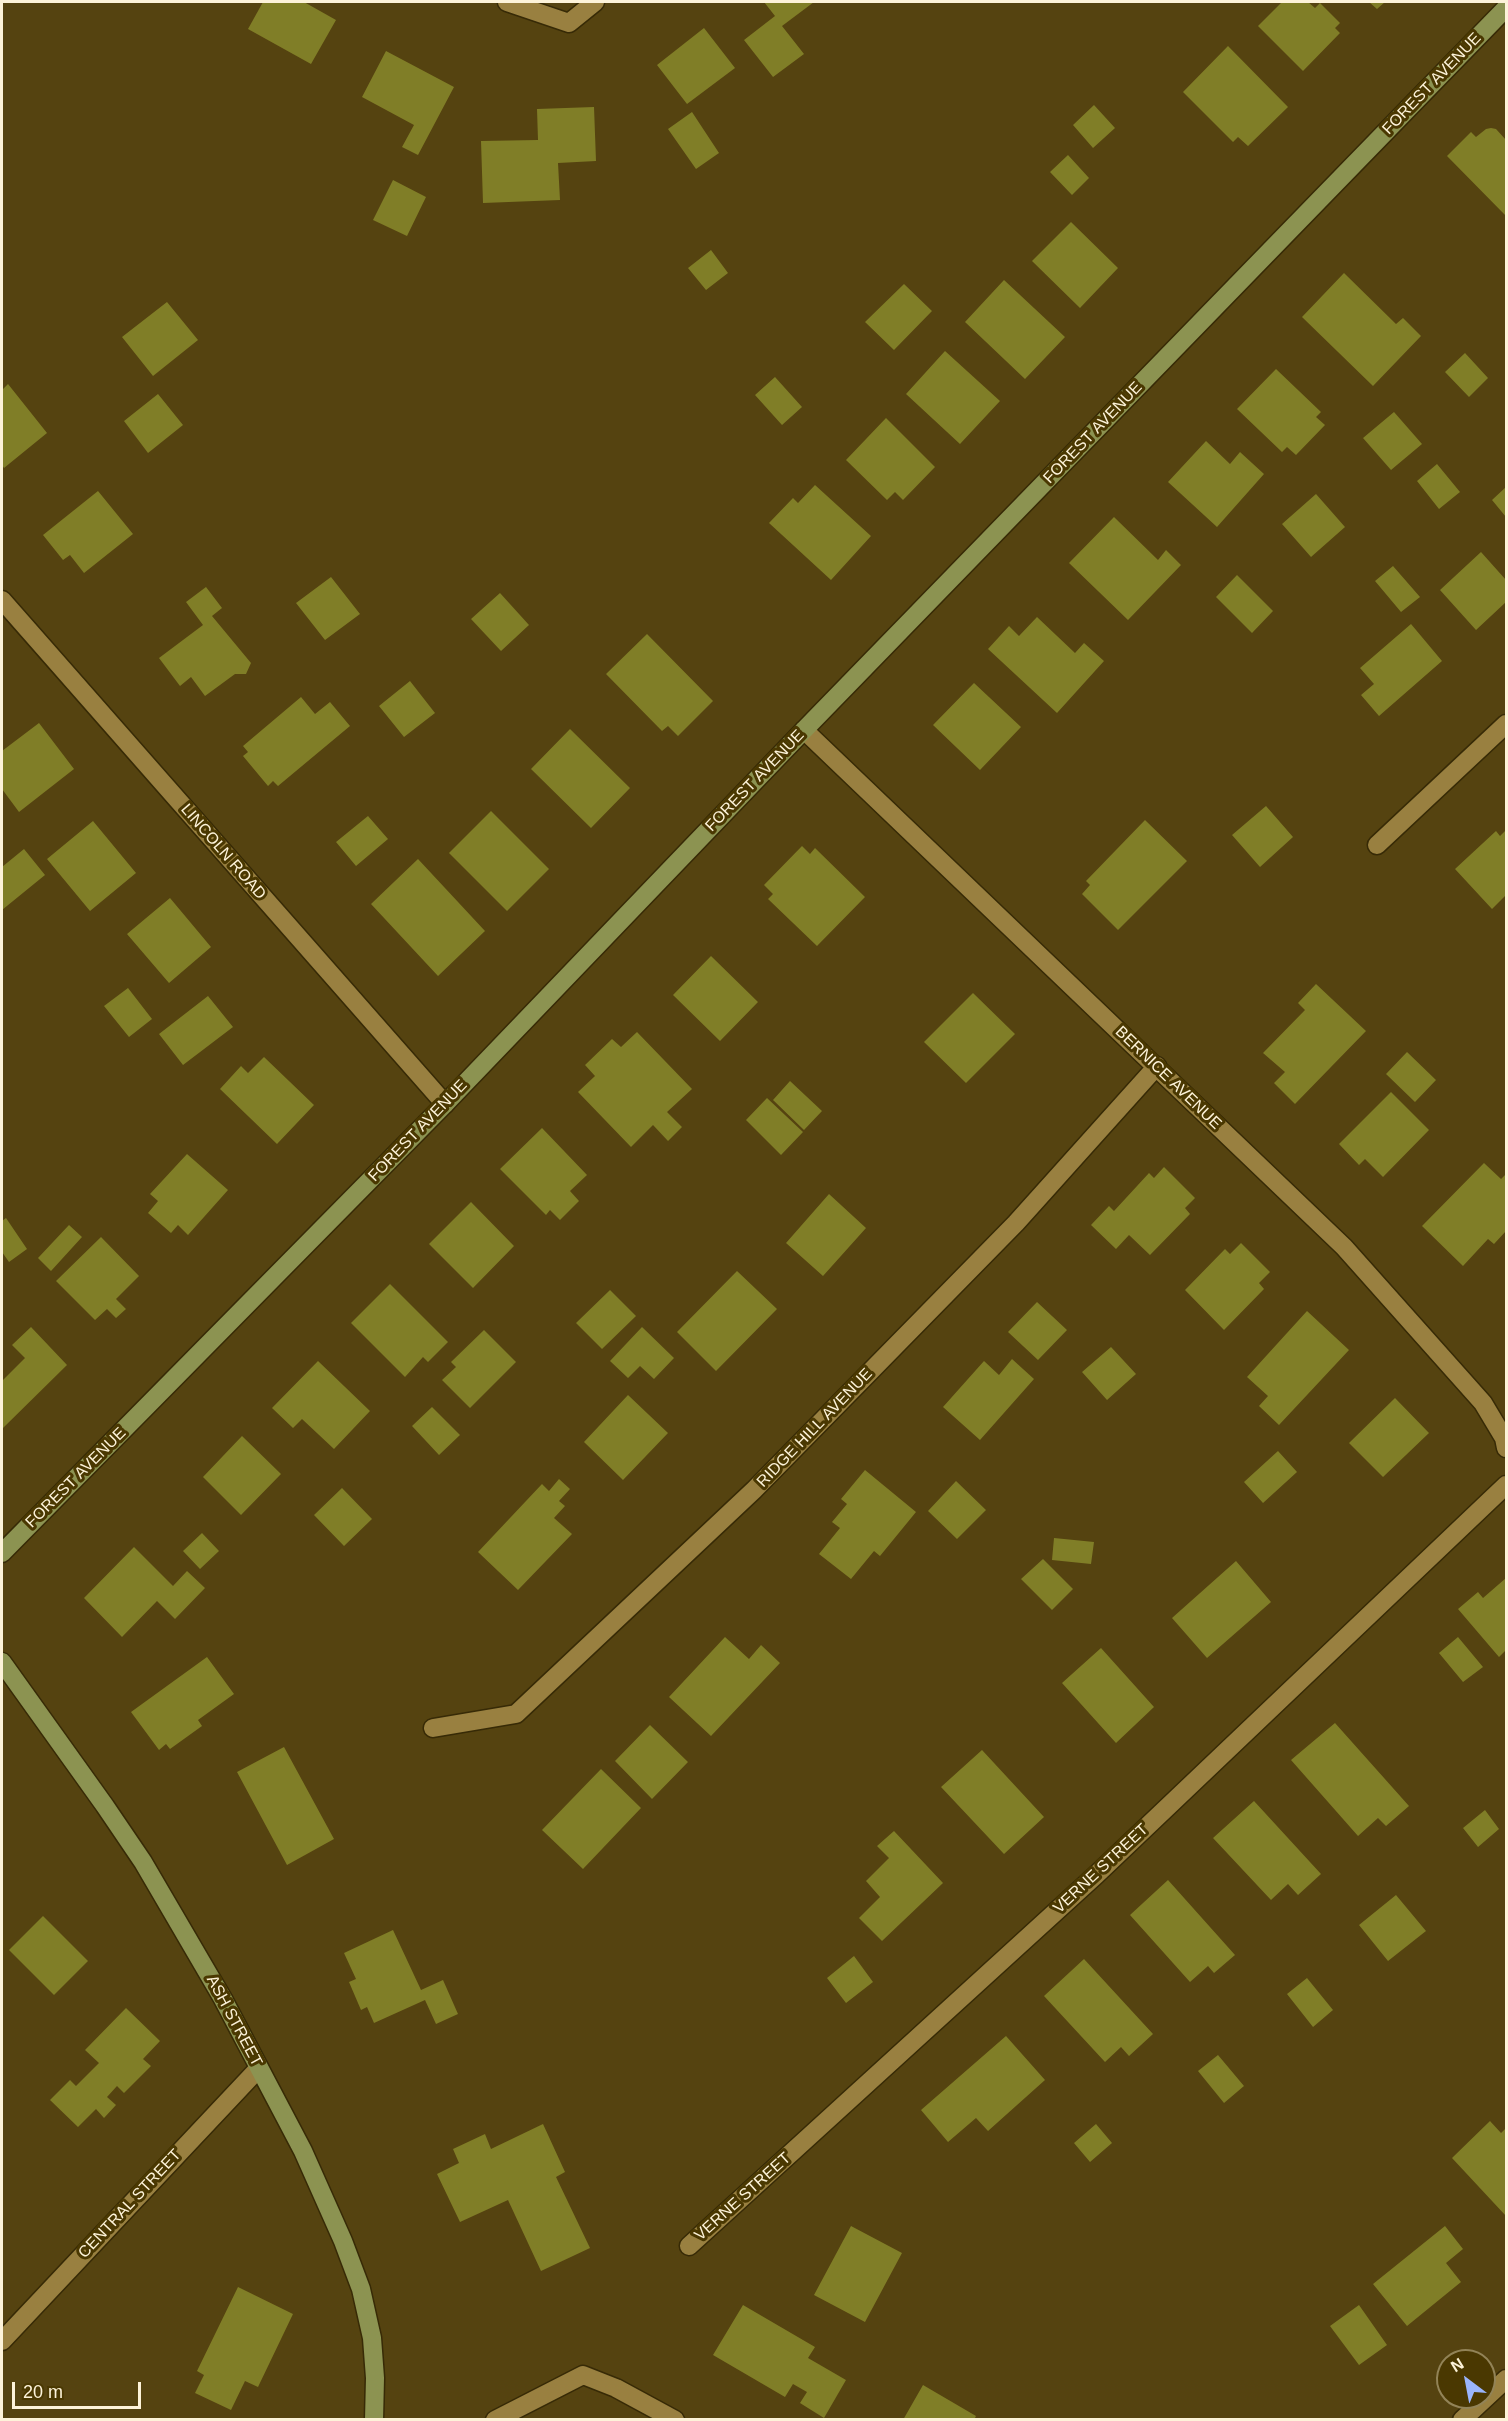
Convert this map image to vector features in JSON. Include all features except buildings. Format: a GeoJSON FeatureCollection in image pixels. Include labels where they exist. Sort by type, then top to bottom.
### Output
{"type":"FeatureCollection","features":[{"type":"Feature","properties":{"kind":"street"},"geometry":{"type":"LineString","coordinates":[[507,2],[568,23],[595,2]]}},
{"type":"Feature","properties":{"kind":"street","name":"FOREST AVENUE"},"geometry":{"type":"LineString","coordinates":[[2,1554],[445,1104],[804,730],[1506,8]]}},
{"type":"Feature","properties":{"kind":"street","name":"LINCOLN ROAD"},"geometry":{"type":"LineString","coordinates":[[2,600],[445,1104]]}},
{"type":"Feature","properties":{"kind":"street"},"geometry":{"type":"LineString","coordinates":[[1377,845],[1506,724]]}},
{"type":"Feature","properties":{"kind":"street","name":"BERNICE AVENUE"},"geometry":{"type":"LineString","coordinates":[[804,730],[1344,1247],[1483,1403],[1504,1438],[1506,1448]]}},
{"type":"Feature","properties":{"kind":"street","name":"RIDGE HILL AVENUE"},"geometry":{"type":"LineString","coordinates":[[434,1728],[516,1714],[754,1490],[1016,1223],[1157,1066]]}},
{"type":"Feature","properties":{"kind":"street","name":"VERNE STREET"},"geometry":{"type":"LineString","coordinates":[[689,2246],[1096,1875],[1506,1485]]}},
{"type":"Feature","properties":{"kind":"street","name":"ASH STREET"},"geometry":{"type":"LineString","coordinates":[[2,1662],[143,1862],[189,1939],[303,2151],[343,2241],[361,2289],[372,2338],[375,2378],[374,2419]]}},
{"type":"Feature","properties":{"kind":"street","name":"CENTRAL STREET"},"geometry":{"type":"LineString","coordinates":[[2,2341],[259,2068]]}},
{"type":"Feature","properties":{"kind":"street"},"geometry":{"type":"LineString","coordinates":[[495,2420],[583,2375],[616,2388],[675,2420]]}},
{"type":"Feature","properties":{"kind":"street"},"geometry":{"type":"LineString","coordinates":[[1462,2420],[1506,2379]]}},
{"type":"Feature","properties":{"kind":"street"},"geometry":{"type":"LineString","coordinates":[[374,2419],[382,2420]]}}]}
